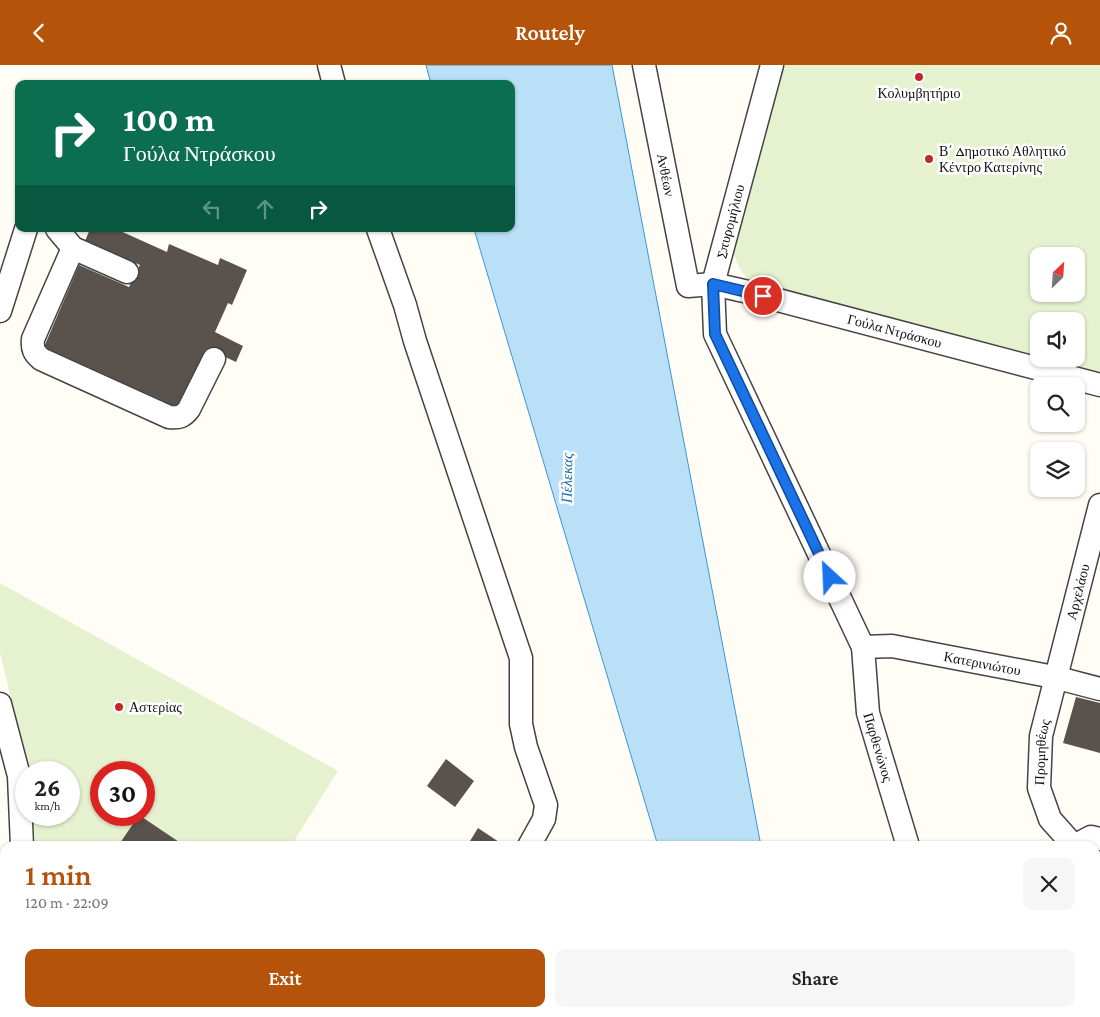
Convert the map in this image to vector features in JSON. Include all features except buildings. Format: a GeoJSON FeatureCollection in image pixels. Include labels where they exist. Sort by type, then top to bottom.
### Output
{"type":"FeatureCollection","features":[{"type":"Feature","properties":{"kind":"street"},"geometry":{"type":"LineString","coordinates":[[329,65],[333,80]]}},
{"type":"Feature","properties":{"kind":"street","name":"Ανθέων"},"geometry":{"type":"LineString","coordinates":[[644,65],[688,286]]}},
{"type":"Feature","properties":{"kind":"street","name":"Σπυρομήλιου"},"geometry":{"type":"LineString","coordinates":[[772,65],[713,284],[715,334],[863,647]]}},
{"type":"Feature","properties":{"kind":"street"},"geometry":{"type":"LineString","coordinates":[[0,311],[25,232]]}},
{"type":"Feature","properties":{"kind":"street"},"geometry":{"type":"LineString","coordinates":[[60,232],[73,248],[127,272]]}},
{"type":"Feature","properties":{"kind":"street"},"geometry":{"type":"LineString","coordinates":[[379,232],[405,305],[418,350],[521,658],[521,724],[526,747],[546,805],[544,819],[532,841]]}},
{"type":"Feature","properties":{"kind":"street"},"geometry":{"type":"LineString","coordinates":[[73,248],[33,339],[32,347],[35,354],[41,359],[169,417],[177,418],[184,415],[190,409],[214,359]]}},
{"type":"Feature","properties":{"kind":"street","name":"Γούλα Ντράσκου"},"geometry":{"type":"LineString","coordinates":[[688,286],[713,284],[1100,385]]}},
{"type":"Feature","properties":{"kind":"street","name":"Αρχελάου"},"geometry":{"type":"LineString","coordinates":[[1054,677],[1100,505]]}},
{"type":"Feature","properties":{"kind":"street","name":"Κατερινιώτου"},"geometry":{"type":"LineString","coordinates":[[863,647],[892,646],[1054,677],[1100,689]]}},
{"type":"Feature","properties":{"kind":"street","name":"Παρθενώνος"},"geometry":{"type":"LineString","coordinates":[[863,647],[868,713],[906,841]]}},
{"type":"Feature","properties":{"kind":"street","name":"Προμηθέως"},"geometry":{"type":"LineString","coordinates":[[1054,677],[1041,736],[1039,788],[1050,819],[1070,841]]}},
{"type":"Feature","properties":{"kind":"street"},"geometry":{"type":"LineString","coordinates":[[0,704],[19,776],[22,841]]}},
{"type":"Feature","properties":{"kind":"street"},"geometry":{"type":"LineString","coordinates":[[1083,841],[1091,837],[1100,839]]}},
{"type":"Feature","properties":{"kind":"green space","name":"Β΄ Δημοτικό Αθλητικό Κέντρο Κατερίνης"},"geometry":{"type":"Polygon","coordinates":[[[783,65],[1100,65],[1100,372],[1097,374],[1070,367],[1085,367],[1085,312],[1030,312],[1030,357],[751,284],[740,269],[733,253],[783,65]]]}},
{"type":"Feature","properties":{"kind":"green space","name":"Αστερίας"},"geometry":{"type":"Polygon","coordinates":[[[0,583],[338,771],[294,841],[35,841],[33,826],[80,826],[80,761],[25,761],[0,652],[0,583]]]}},
{"type":"Feature","properties":{"kind":"water","name":"Πέλεκας"},"geometry":{"type":"Polygon","coordinates":[[[426,65],[612,65],[760,841],[657,841],[475,232],[515,232],[515,80],[430,80],[426,65]]]}},
{"type":"Feature","properties":{"kind":"place","name":"Κολυμβητήριο"},"geometry":{"type":"Point","coordinates":[919,77]}},
{"type":"Feature","properties":{"kind":"place","name":"Β΄ Δημοτικό Αθλητικό Κέντρο Κατερίνης"},"geometry":{"type":"Point","coordinates":[929,159]}},
{"type":"Feature","properties":{"kind":"place","name":"Αστερίας"},"geometry":{"type":"Point","coordinates":[119,707]}},
{"type":"Feature","properties":{"kind":"route"},"geometry":{"type":"LineString","coordinates":[[763,296],[713,284],[715,334],[830,577]]}}]}
